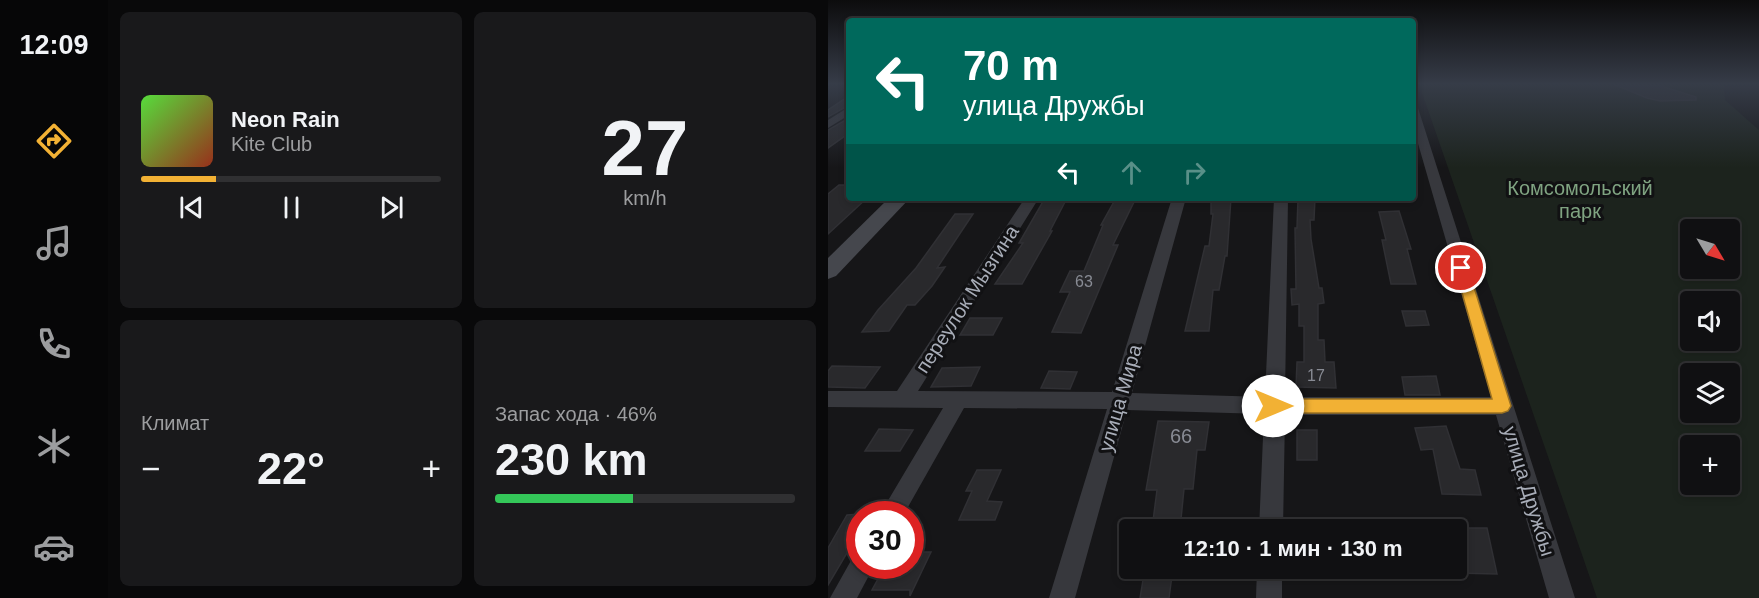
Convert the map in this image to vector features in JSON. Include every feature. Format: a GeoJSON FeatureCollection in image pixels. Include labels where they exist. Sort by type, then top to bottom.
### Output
{"type":"FeatureCollection","features":[{"type":"Feature","properties":{"kind":"street"},"geometry":{"type":"LineString","coordinates":[[828,125],[846,112]]}},
{"type":"Feature","properties":{"kind":"street","name":"улица Дружбы"},"geometry":{"type":"LineString","coordinates":[[1416,118],[1562,598]]}},
{"type":"Feature","properties":{"kind":"street"},"geometry":{"type":"LineString","coordinates":[[828,271],[897,201]]}},
{"type":"Feature","properties":{"kind":"street","name":"переулок Мызгина"},"geometry":{"type":"LineString","coordinates":[[902,400],[1030,201]]}},
{"type":"Feature","properties":{"kind":"street","name":"улица Мира"},"geometry":{"type":"LineString","coordinates":[[1062,598],[1178,201]]}},
{"type":"Feature","properties":{"kind":"street"},"geometry":{"type":"LineString","coordinates":[[1271,519],[1281,201]]}},
{"type":"Feature","properties":{"kind":"street"},"geometry":{"type":"LineString","coordinates":[[828,399],[957,402],[1119,401],[1273,406],[1502,406]]}},
{"type":"Feature","properties":{"kind":"street"},"geometry":{"type":"LineString","coordinates":[[899,501],[957,402]]}},
{"type":"Feature","properties":{"kind":"street"},"geometry":{"type":"LineString","coordinates":[[843,598],[854,579]]}},
{"type":"Feature","properties":{"kind":"street"},"geometry":{"type":"LineString","coordinates":[[1269,598],[1270,579]]}},
{"type":"Feature","properties":{"kind":"green space","name":"Комсомольский парк"},"geometry":{"type":"Polygon","coordinates":[[[1429,112],[1738,112],[1759,130],[1759,598],[1597,598],[1429,112]]]}},
{"type":"Feature","properties":{"kind":"building"},"geometry":{"type":"Polygon","coordinates":[[[828,112],[837,112],[828,117],[828,112]]]}},
{"type":"Feature","properties":{"kind":"building"},"geometry":{"type":"Polygon","coordinates":[[[846,120],[846,135],[828,148],[828,130],[846,120]]]}},
{"type":"Feature","properties":{"kind":"building"},"geometry":{"type":"Polygon","coordinates":[[[839,185],[846,185],[846,201],[864,201],[828,234],[828,194],[839,185]]]}},
{"type":"Feature","properties":{"kind":"building"},"geometry":{"type":"Polygon","coordinates":[[[1043,201],[1065,201],[1050,231],[1052,231],[1022,284],[995,284],[1023,243],[1019,243],[1043,201]]]}},
{"type":"Feature","properties":{"kind":"building"},"geometry":{"type":"Polygon","coordinates":[[[1114,201],[1135,201],[1113,245],[1118,245],[1081,333],[1052,332],[1070,292],[1060,292],[1070,271],[1084,271],[1103,225],[1101,225],[1114,201]]]}},
{"type":"Feature","properties":{"kind":"building"},"geometry":{"type":"Polygon","coordinates":[[[1211,201],[1231,201],[1227,256],[1225,256],[1219,290],[1213,290],[1209,331],[1185,331],[1205,246],[1209,246],[1213,214],[1211,214],[1211,201]]]}},
{"type":"Feature","properties":{"kind":"building"},"geometry":{"type":"Polygon","coordinates":[[[1298,201],[1315,201],[1314,220],[1310,220],[1311,239],[1319,288],[1322,288],[1324,303],[1318,304],[1318,340],[1324,340],[1325,362],[1334,362],[1336,388],[1296,387],[1297,362],[1304,362],[1304,326],[1299,326],[1299,304],[1292,305],[1291,289],[1296,289],[1295,228],[1297,228],[1298,201]]]}},
{"type":"Feature","properties":{"kind":"building"},"geometry":{"type":"Polygon","coordinates":[[[1399,211],[1411,249],[1407,249],[1416,284],[1391,284],[1382,240],[1386,240],[1379,212],[1399,211]]]}},
{"type":"Feature","properties":{"kind":"building"},"geometry":{"type":"Polygon","coordinates":[[[955,214],[973,214],[937,268],[945,267],[932,286],[915,305],[907,305],[889,331],[862,332],[878,310],[916,268],[955,214]]]}},
{"type":"Feature","properties":{"kind":"building"},"geometry":{"type":"Polygon","coordinates":[[[1402,311],[1425,311],[1429,325],[1406,326],[1402,311]]]}},
{"type":"Feature","properties":{"kind":"building"},"geometry":{"type":"Polygon","coordinates":[[[970,318],[1002,318],[993,335],[960,335],[970,318]]]}},
{"type":"Feature","properties":{"kind":"building"},"geometry":{"type":"Polygon","coordinates":[[[832,366],[880,367],[865,388],[828,387],[828,371],[832,366]]]}},
{"type":"Feature","properties":{"kind":"building"},"geometry":{"type":"Polygon","coordinates":[[[980,367],[971,386],[931,387],[942,368],[980,367]]]}},
{"type":"Feature","properties":{"kind":"building"},"geometry":{"type":"Polygon","coordinates":[[[1049,371],[1077,372],[1070,389],[1041,388],[1049,371]]]}},
{"type":"Feature","properties":{"kind":"building"},"geometry":{"type":"Polygon","coordinates":[[[1436,376],[1440,395],[1405,395],[1402,377],[1436,376]]]}},
{"type":"Feature","properties":{"kind":"building"},"geometry":{"type":"Polygon","coordinates":[[[1158,421],[1209,422],[1205,450],[1197,450],[1193,489],[1184,489],[1181,519],[1153,519],[1157,490],[1146,490],[1158,421]]]}},
{"type":"Feature","properties":{"kind":"building"},"geometry":{"type":"Polygon","coordinates":[[[1446,426],[1460,469],[1475,470],[1481,495],[1442,494],[1433,449],[1421,450],[1415,428],[1446,426]]]}},
{"type":"Feature","properties":{"kind":"building"},"geometry":{"type":"Polygon","coordinates":[[[879,429],[913,430],[900,451],[865,451],[879,429]]]}},
{"type":"Feature","properties":{"kind":"building"},"geometry":{"type":"Polygon","coordinates":[[[1297,430],[1317,430],[1317,460],[1297,460],[1297,430]]]}},
{"type":"Feature","properties":{"kind":"building"},"geometry":{"type":"Polygon","coordinates":[[[977,470],[1001,470],[987,501],[1002,502],[995,520],[959,520],[972,491],[966,491],[977,470]]]}},
{"type":"Feature","properties":{"kind":"building"},"geometry":{"type":"Polygon","coordinates":[[[846,517],[846,555],[828,585],[828,548],[846,517]]]}},
{"type":"Feature","properties":{"kind":"building"},"geometry":{"type":"Polygon","coordinates":[[[1467,528],[1487,528],[1497,574],[1467,573],[1467,528]]]}},
{"type":"Feature","properties":{"kind":"building"},"geometry":{"type":"Polygon","coordinates":[[[924,552],[931,552],[924,567],[924,552]]]}},
{"type":"Feature","properties":{"kind":"building"},"geometry":{"type":"Polygon","coordinates":[[[878,579],[918,579],[910,596],[910,590],[872,590],[878,579]]]}},
{"type":"Feature","properties":{"kind":"building"},"geometry":{"type":"Polygon","coordinates":[[[1143,579],[1172,579],[1169,598],[1140,598],[1143,579]]]}},
{"type":"Feature","properties":{"kind":"route"},"geometry":{"type":"LineString","coordinates":[[1273,406],[1502,406],[1461,268]]}}]}
